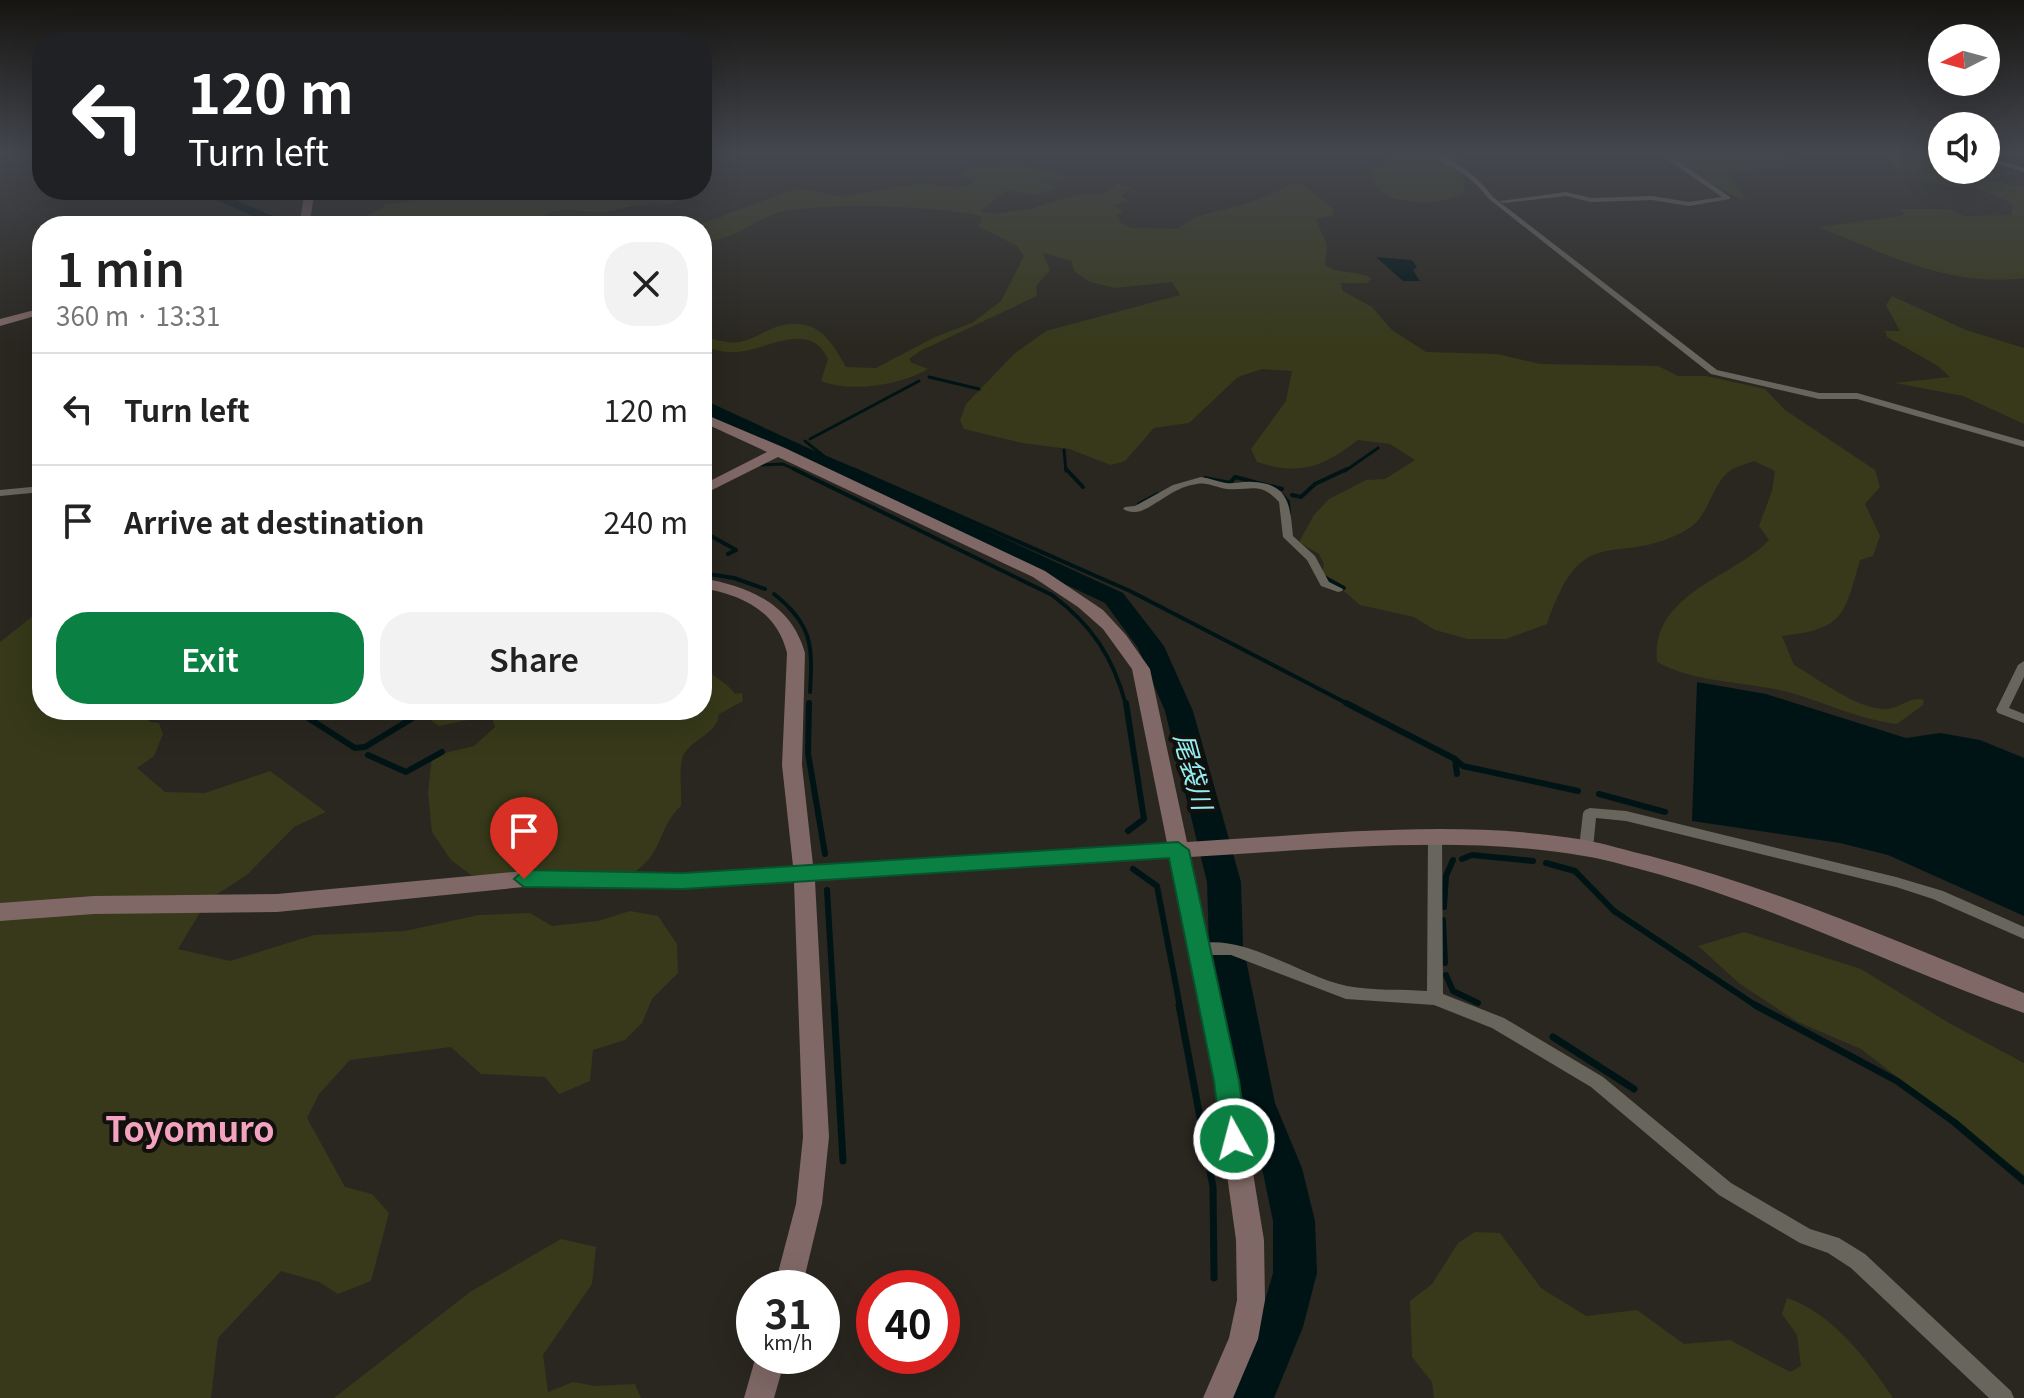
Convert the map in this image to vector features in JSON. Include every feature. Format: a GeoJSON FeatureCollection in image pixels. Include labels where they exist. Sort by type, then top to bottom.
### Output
{"type":"FeatureCollection","features":[{"type":"Feature","properties":{"kind":"street"},"geometry":{"type":"LineString","coordinates":[[1514,216],[1714,372],[1819,396],[1857,396],[2024,444]]}},
{"type":"Feature","properties":{"kind":"street"},"geometry":{"type":"LineString","coordinates":[[0,323],[32,314]]}},
{"type":"Feature","properties":{"kind":"street"},"geometry":{"type":"LineString","coordinates":[[712,421],[1039,574],[1090,605],[1108,621],[1141,669],[1178,850],[1218,949],[1231,1109],[1250,1240],[1251,1300],[1246,1326],[1218,1398]]}},
{"type":"Feature","properties":{"kind":"street"},"geometry":{"type":"LineString","coordinates":[[712,486],[780,451]]}},
{"type":"Feature","properties":{"kind":"street"},"geometry":{"type":"LineString","coordinates":[[1128,509],[1137,509],[1195,481],[1212,481],[1227,486],[1242,482],[1261,484],[1284,501],[1288,537],[1311,558],[1325,584],[1338,589]]}},
{"type":"Feature","properties":{"kind":"street"},"geometry":{"type":"LineString","coordinates":[[0,493],[32,490]]}},
{"type":"Feature","properties":{"kind":"street"},"geometry":{"type":"LineString","coordinates":[[712,586],[759,600],[778,616],[794,638],[792,765],[804,875],[816,1137],[809,1204],[792,1270]]}},
{"type":"Feature","properties":{"kind":"street"},"geometry":{"type":"LineString","coordinates":[[2024,665],[2002,710],[2024,719]]}},
{"type":"Feature","properties":{"kind":"street"},"geometry":{"type":"LineString","coordinates":[[1586,848],[1590,813],[1626,816],[1896,882],[1938,895],[2024,933]]}},
{"type":"Feature","properties":{"kind":"street"},"geometry":{"type":"LineString","coordinates":[[1435,838],[1435,998]]}},
{"type":"Feature","properties":{"kind":"street"},"geometry":{"type":"LineString","coordinates":[[0,912],[94,905],[277,903],[524,879],[683,881],[1178,850],[1497,838],[1586,848],[1696,876],[1783,906],[2024,1003]]}},
{"type":"Feature","properties":{"kind":"street"},"geometry":{"type":"LineString","coordinates":[[1218,949],[1346,992],[1435,998],[1498,1023],[1568,1063],[1628,1106],[1682,1156],[1725,1189],[1806,1237],[1832,1245],[1858,1261],[2004,1398]]}},
{"type":"Feature","properties":{"kind":"street"},"geometry":{"type":"LineString","coordinates":[[759,1398],[766,1374]]}},
{"type":"Feature","properties":{"kind":"green space"},"geometry":{"type":"Polygon","coordinates":[[[721,216],[769,216],[713,240],[712,220],[721,216]]]}},
{"type":"Feature","properties":{"kind":"green space"},"geometry":{"type":"Polygon","coordinates":[[[980,216],[1118,216],[1119,222],[1132,228],[1177,229],[1199,216],[1328,216],[1316,219],[1327,245],[1325,265],[1372,278],[1367,283],[1340,283],[1343,291],[1372,307],[1392,330],[1426,352],[1497,354],[1540,364],[1658,366],[1678,376],[1706,376],[1765,389],[1785,410],[1875,470],[1880,487],[1865,504],[1880,536],[1873,556],[1860,560],[1845,607],[1830,624],[1782,636],[1794,665],[1849,698],[1872,707],[1894,708],[1919,699],[1924,700],[1923,705],[1897,724],[1784,691],[1687,674],[1657,662],[1658,638],[1667,619],[1680,603],[1769,540],[1759,526],[1772,491],[1775,471],[1754,461],[1725,475],[1701,516],[1688,529],[1663,541],[1604,551],[1589,557],[1575,569],[1561,590],[1547,624],[1506,639],[1468,639],[1435,630],[1414,617],[1360,605],[1322,572],[1324,564],[1319,554],[1299,542],[1314,515],[1329,499],[1366,480],[1385,479],[1415,460],[1390,444],[1358,440],[1334,457],[1310,466],[1286,468],[1257,462],[1251,449],[1286,401],[1292,371],[1262,369],[1238,377],[1189,423],[1154,428],[1125,461],[1111,465],[1069,449],[1022,443],[964,429],[960,420],[966,404],[1014,354],[1046,331],[1180,295],[1172,282],[1115,288],[1090,282],[1075,272],[1071,261],[1043,253],[1050,270],[1036,286],[1037,296],[909,359],[928,369],[876,386],[833,385],[821,381],[828,359],[820,347],[810,341],[786,340],[734,352],[712,348],[712,339],[739,342],[779,326],[803,324],[813,327],[828,340],[846,367],[876,368],[935,337],[972,323],[1001,301],[1024,256],[1017,246],[978,226],[982,218],[980,216]]]}},
{"type":"Feature","properties":{"kind":"green space"},"geometry":{"type":"Polygon","coordinates":[[[1897,216],[2024,216],[2024,278],[1970,278],[1894,258],[1819,227],[1897,216]]]}},
{"type":"Feature","properties":{"kind":"green space"},"geometry":{"type":"Polygon","coordinates":[[[1892,296],[1966,330],[2024,348],[2024,424],[1963,396],[1895,383],[1950,377],[1938,366],[1887,337],[1885,331],[1900,331],[1886,305],[1892,296]]]}},
{"type":"Feature","properties":{"kind":"green space"},"geometry":{"type":"Polygon","coordinates":[[[32,617],[32,720],[148,720],[159,723],[163,734],[154,756],[137,768],[165,792],[205,793],[270,771],[326,812],[294,827],[248,874],[207,901],[178,949],[230,961],[314,935],[405,931],[479,915],[530,913],[552,926],[598,921],[630,911],[658,916],[677,944],[678,973],[652,999],[642,1023],[625,1040],[593,1050],[590,1081],[559,1094],[545,1077],[481,1074],[451,1047],[350,1060],[319,1094],[307,1118],[345,1187],[372,1194],[389,1213],[371,1281],[338,1294],[319,1282],[281,1271],[218,1338],[211,1398],[0,1398],[0,642],[32,617]]]}},
{"type":"Feature","properties":{"kind":"green space"},"geometry":{"type":"Polygon","coordinates":[[[712,674],[735,694],[742,693],[743,701],[719,714],[713,727],[686,752],[681,764],[681,806],[668,822],[652,855],[636,871],[583,876],[471,875],[451,860],[432,832],[428,793],[432,756],[474,746],[495,727],[493,720],[712,720],[712,674]]]}},
{"type":"Feature","properties":{"kind":"green space"},"geometry":{"type":"Polygon","coordinates":[[[431,720],[467,720],[439,726],[431,720]]]}},
{"type":"Feature","properties":{"kind":"green space"},"geometry":{"type":"Polygon","coordinates":[[[1744,932],[1861,969],[1949,1023],[2024,1063],[2024,1175],[1861,1049],[1798,1022],[1740,984],[1698,946],[1744,932]]]}},
{"type":"Feature","properties":{"kind":"green space"},"geometry":{"type":"Polygon","coordinates":[[[1475,1232],[1500,1233],[1541,1288],[1586,1316],[1637,1310],[1684,1344],[1730,1340],[1790,1372],[1801,1366],[1797,1335],[1782,1314],[1787,1298],[1819,1314],[1847,1339],[1893,1398],[1434,1398],[1432,1382],[1412,1357],[1410,1301],[1432,1284],[1458,1243],[1475,1232]]]}},
{"type":"Feature","properties":{"kind":"green space"},"geometry":{"type":"Polygon","coordinates":[[[561,1239],[596,1247],[592,1284],[543,1355],[548,1392],[573,1382],[595,1386],[635,1384],[641,1398],[334,1398],[470,1292],[561,1239]]]}},
{"type":"Feature","properties":{"kind":"shaded area"},"geometry":{"type":"Polygon","coordinates":[[[1376,257],[1412,260],[1417,267],[1413,270],[1420,281],[1403,281],[1376,257]]]}},
{"type":"Feature","properties":{"kind":"shaded area"},"geometry":{"type":"Polygon","coordinates":[[[1697,682],[1766,694],[1906,738],[1940,733],[1980,740],[2024,758],[2024,916],[1888,855],[1840,843],[1692,821],[1697,682]]]}},
{"type":"Feature","properties":{"kind":"waterway"},"geometry":{"type":"LineString","coordinates":[[929,377],[979,389]]}},
{"type":"Feature","properties":{"kind":"waterway"},"geometry":{"type":"LineString","coordinates":[[810,439],[919,381]]}},
{"type":"Feature","properties":{"kind":"waterway","name":"尾袋川"},"geometry":{"type":"LineString","coordinates":[[712,410],[1114,598],[1151,646],[1179,711],[1224,882],[1226,945],[1255,1103],[1282,1168],[1294,1221],[1295,1273],[1280,1327],[1250,1398]]}},
{"type":"Feature","properties":{"kind":"waterway"},"geometry":{"type":"LineString","coordinates":[[805,441],[825,457],[858,471]]}},
{"type":"Feature","properties":{"kind":"waterway","name":"尾袋川"},"geometry":{"type":"LineString","coordinates":[[792,448],[798,445]]}},
{"type":"Feature","properties":{"kind":"waterway"},"geometry":{"type":"LineString","coordinates":[[1345,471],[1378,448]]}},
{"type":"Feature","properties":{"kind":"waterway"},"geometry":{"type":"LineString","coordinates":[[1064,450],[1066,471]]}},
{"type":"Feature","properties":{"kind":"waterway"},"geometry":{"type":"LineString","coordinates":[[761,465],[783,464],[798,471]]}},
{"type":"Feature","properties":{"kind":"waterway"},"geometry":{"type":"LineString","coordinates":[[794,469],[1052,595],[1079,618],[1099,643],[1115,672],[1126,705]]}},
{"type":"Feature","properties":{"kind":"waterway"},"geometry":{"type":"LineString","coordinates":[[853,469],[1130,591],[1350,705]]}},
{"type":"Feature","properties":{"kind":"waterway"},"geometry":{"type":"LineString","coordinates":[[1066,469],[1083,487]]}},
{"type":"Feature","properties":{"kind":"waterway"},"geometry":{"type":"LineString","coordinates":[[1292,495],[1301,497],[1315,484],[1347,469]]}},
{"type":"Feature","properties":{"kind":"waterway"},"geometry":{"type":"LineString","coordinates":[[1205,478],[1230,483],[1235,477],[1282,489]]}},
{"type":"Feature","properties":{"kind":"waterway"},"geometry":{"type":"LineString","coordinates":[[1139,504],[1158,494]]}},
{"type":"Feature","properties":{"kind":"waterway"},"geometry":{"type":"LineString","coordinates":[[1282,495],[1288,502],[1289,514]]}},
{"type":"Feature","properties":{"kind":"waterway"},"geometry":{"type":"LineString","coordinates":[[712,537],[736,550],[728,554]]}},
{"type":"Feature","properties":{"kind":"waterway"},"geometry":{"type":"LineString","coordinates":[[712,575],[734,578],[765,589]]}},
{"type":"Feature","properties":{"kind":"waterway"},"geometry":{"type":"LineString","coordinates":[[1324,577],[1344,588]]}},
{"type":"Feature","properties":{"kind":"waterway"},"geometry":{"type":"LineString","coordinates":[[774,594],[803,626],[810,648],[810,692]]}},
{"type":"Feature","properties":{"kind":"waterway"},"geometry":{"type":"LineString","coordinates":[[809,703],[808,753],[825,854]]}},
{"type":"Feature","properties":{"kind":"waterway"},"geometry":{"type":"LineString","coordinates":[[1126,703],[1144,819],[1128,831]]}},
{"type":"Feature","properties":{"kind":"waterway"},"geometry":{"type":"LineString","coordinates":[[1346,703],[1455,759],[1457,774]]}},
{"type":"Feature","properties":{"kind":"waterway"},"geometry":{"type":"LineString","coordinates":[[311,720],[355,748],[365,747],[409,720]]}},
{"type":"Feature","properties":{"kind":"waterway"},"geometry":{"type":"LineString","coordinates":[[368,755],[406,772],[442,752]]}},
{"type":"Feature","properties":{"kind":"waterway"},"geometry":{"type":"LineString","coordinates":[[1456,760],[1463,766],[1578,791]]}},
{"type":"Feature","properties":{"kind":"waterway"},"geometry":{"type":"LineString","coordinates":[[1599,794],[1665,812]]}},
{"type":"Feature","properties":{"kind":"waterway"},"geometry":{"type":"LineString","coordinates":[[1462,859],[1472,855],[1533,861]]}},
{"type":"Feature","properties":{"kind":"waterway"},"geometry":{"type":"LineString","coordinates":[[1444,907],[1446,876],[1453,860]]}},
{"type":"Feature","properties":{"kind":"waterway"},"geometry":{"type":"LineString","coordinates":[[1546,863],[1575,871],[1614,911],[1755,1005]]}},
{"type":"Feature","properties":{"kind":"waterway"},"geometry":{"type":"LineString","coordinates":[[1133,869],[1157,886],[1180,1007]]}},
{"type":"Feature","properties":{"kind":"waterway"},"geometry":{"type":"LineString","coordinates":[[827,890],[834,1007]]}},
{"type":"Feature","properties":{"kind":"waterway"},"geometry":{"type":"LineString","coordinates":[[1443,920],[1445,963]]}},
{"type":"Feature","properties":{"kind":"waterway"},"geometry":{"type":"LineString","coordinates":[[1446,975],[1453,991],[1478,1003]]}},
{"type":"Feature","properties":{"kind":"waterway"},"geometry":{"type":"LineString","coordinates":[[834,1005],[843,1161]]}},
{"type":"Feature","properties":{"kind":"waterway"},"geometry":{"type":"LineString","coordinates":[[1179,1005],[1213,1187],[1214,1278]]}},
{"type":"Feature","properties":{"kind":"waterway"},"geometry":{"type":"LineString","coordinates":[[1755,1005],[1897,1081],[1954,1122],[2024,1181]]}},
{"type":"Feature","properties":{"kind":"waterway"},"geometry":{"type":"LineString","coordinates":[[1553,1037],[1634,1089]]}},
{"type":"Feature","properties":{"kind":"district","name":"Toyomuro"},"geometry":{"type":"Point","coordinates":[190,1127]}},
{"type":"Feature","properties":{"kind":"route"},"geometry":{"type":"LineString","coordinates":[[524,879],[683,881],[1178,850],[1226,1081],[1234,1139]]}}]}
